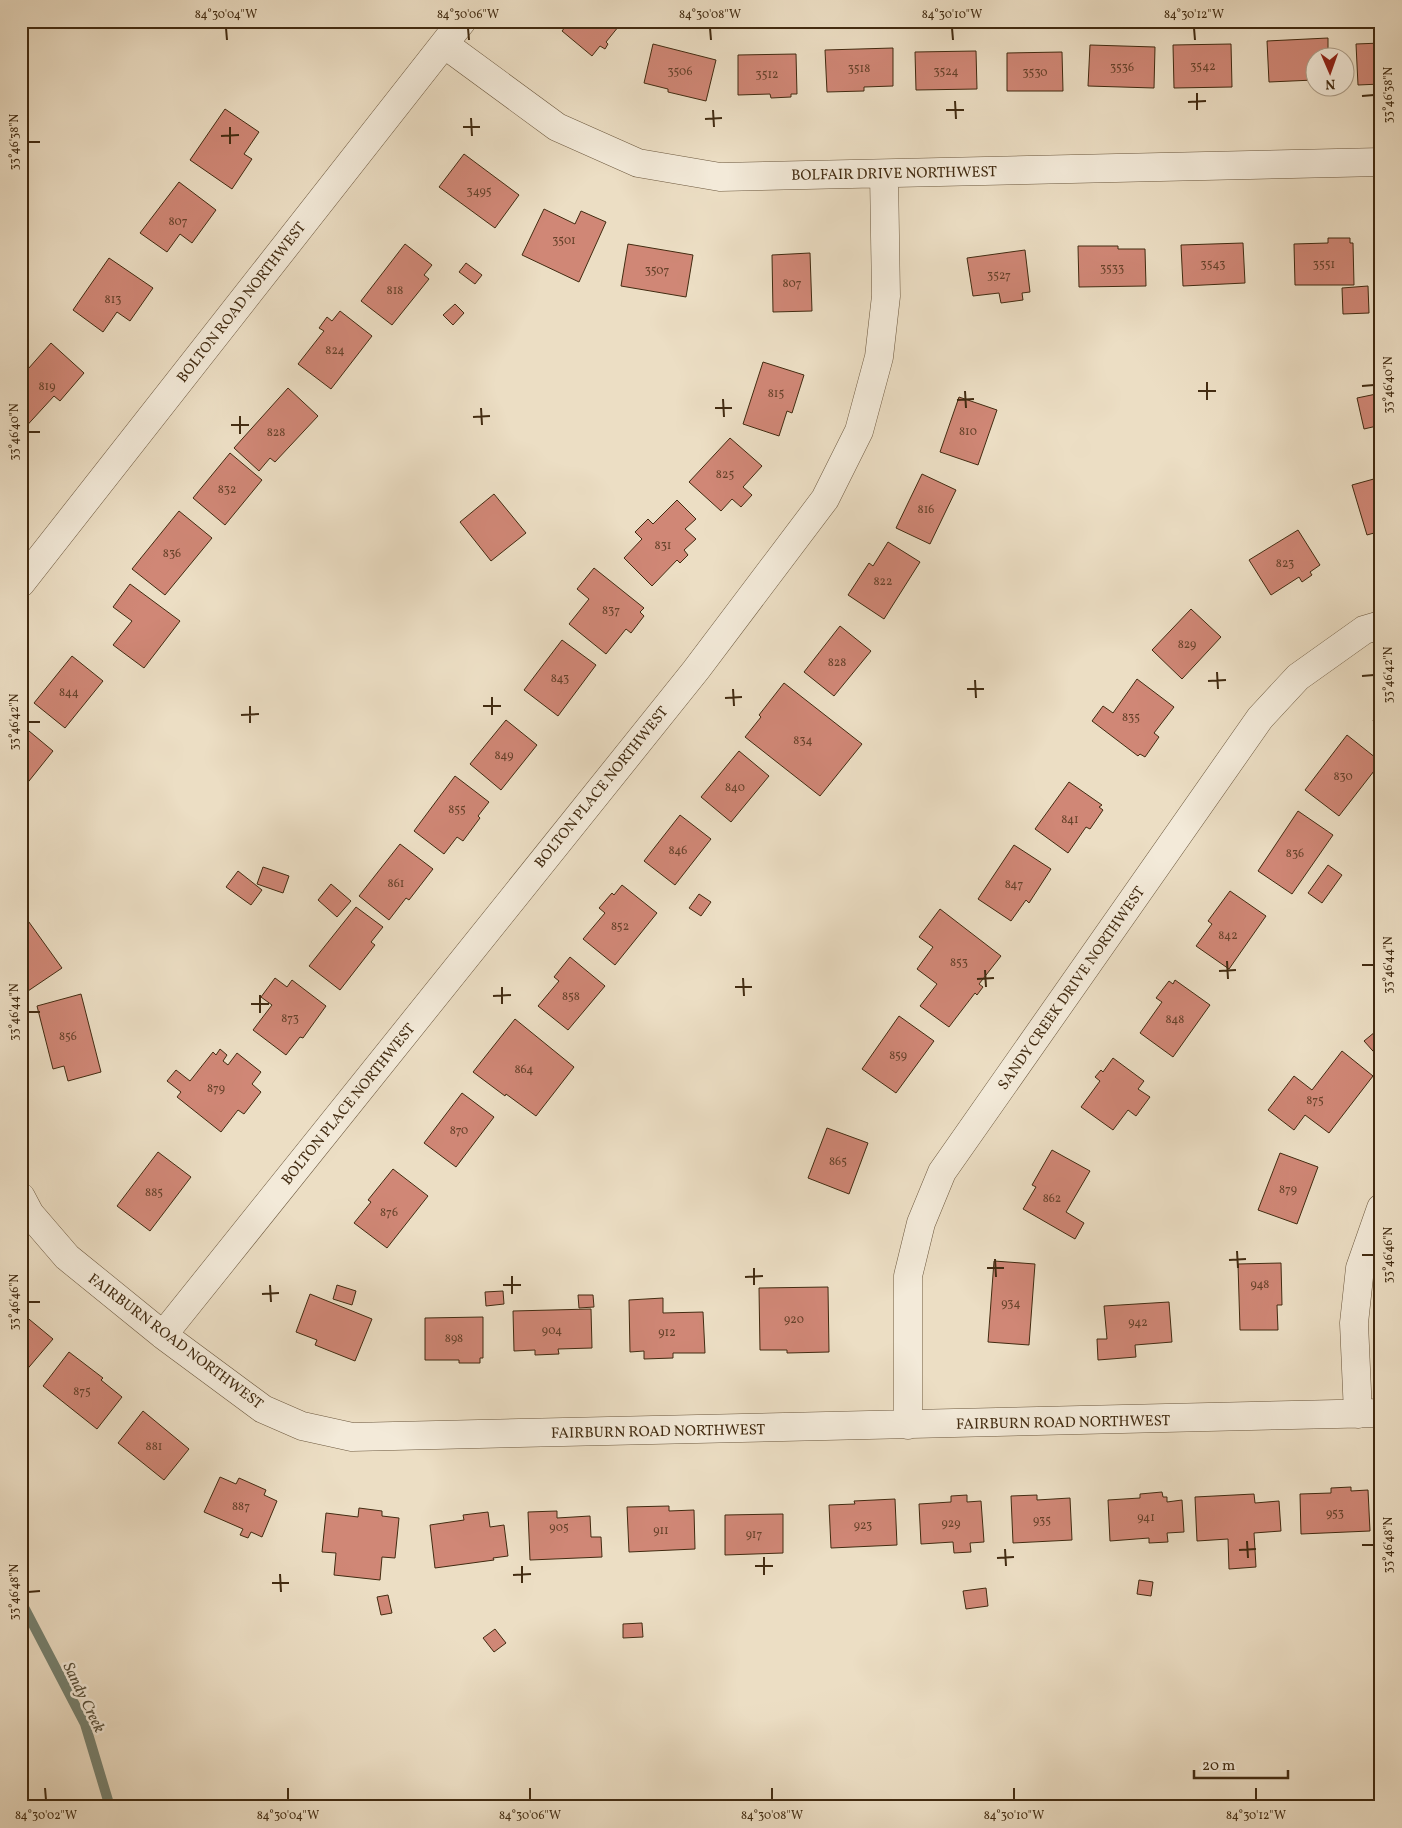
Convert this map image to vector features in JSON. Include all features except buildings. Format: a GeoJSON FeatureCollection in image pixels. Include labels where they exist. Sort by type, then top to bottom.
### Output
{"type":"FeatureCollection","features":[{"type":"Feature","properties":{"kind":"street","name":"BOLTON ROAD NORTHWEST"},"geometry":{"type":"LineString","coordinates":[[21,583],[462,21]]}},
{"type":"Feature","properties":{"kind":"street","name":"BOLFAIR DRIVE NORTHWEST"},"geometry":{"type":"LineString","coordinates":[[444,44],[557,128],[638,163],[720,177],[1381,162]]}},
{"type":"Feature","properties":{"kind":"street","name":"BOLTON PLACE NORTHWEST"},"geometry":{"type":"LineString","coordinates":[[163,1335],[689,678],[825,498],[859,430],[879,357],[886,296],[884,174]]}},
{"type":"Feature","properties":{"kind":"street","name":"SANDY CREEK DRIVE NORTHWEST"},"geometry":{"type":"LineString","coordinates":[[908,1426],[908,1276],[920,1223],[942,1172],[1260,718],[1298,677],[1364,630],[1381,625]]}},
{"type":"Feature","properties":{"kind":"street","name":"FAIRBURN ROAD NORTHWEST"},"geometry":{"type":"LineString","coordinates":[[21,1197],[30,1214],[67,1257],[163,1335],[262,1409],[302,1426],[352,1437],[908,1426],[1369,1414]]}},
{"type":"Feature","properties":{"kind":"street"},"geometry":{"type":"LineString","coordinates":[[1369,1414],[1354,1323],[1360,1268],[1381,1208]]}},
{"type":"Feature","properties":{"kind":"waterway","name":"Sandy Creek"},"geometry":{"type":"LineString","coordinates":[[21,1606],[25,1609],[85,1724],[110,1807]]}}]}
